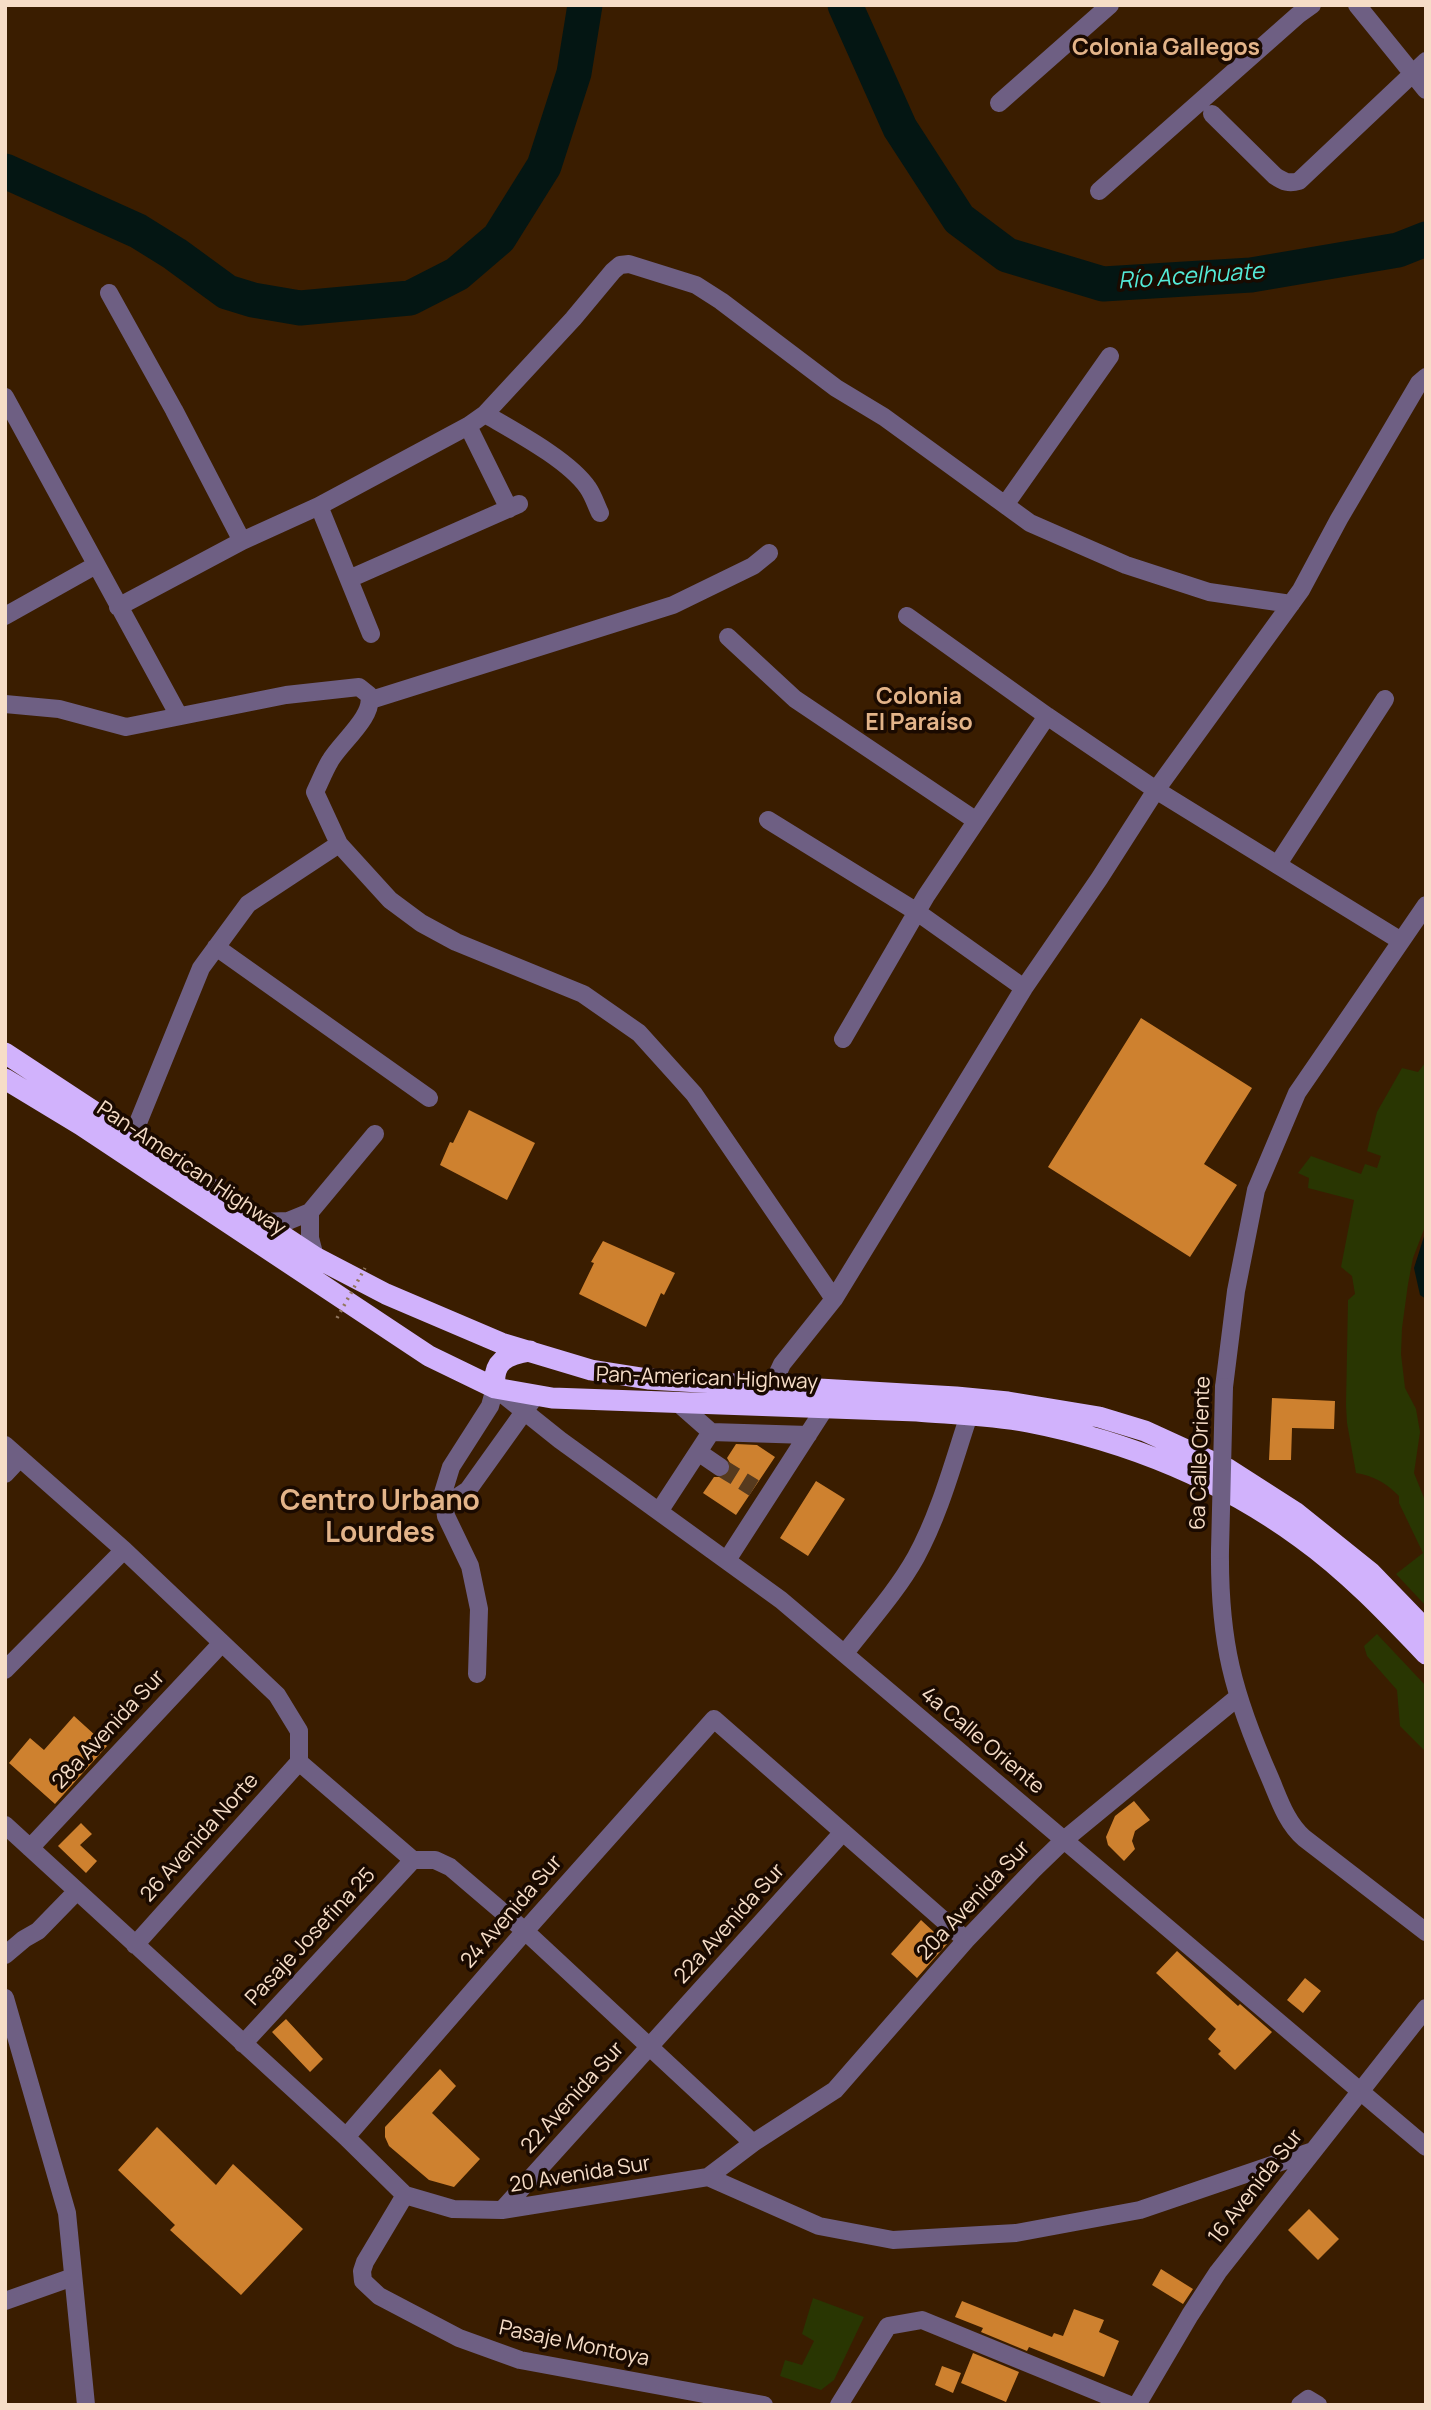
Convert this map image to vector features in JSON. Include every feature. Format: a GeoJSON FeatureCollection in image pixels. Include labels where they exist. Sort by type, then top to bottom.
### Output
{"type":"FeatureCollection","features":[{"type":"Feature","properties":{"kind":"highway","name":"Pan-American Highway"},"geometry":{"type":"LineString","coordinates":[[5,1053],[315,1256],[386,1294],[501,1343],[592,1370],[648,1379],[957,1397],[1009,1402],[1100,1417],[1145,1431],[1228,1469],[1295,1512],[1371,1573],[1426,1630]]}},
{"type":"Feature","properties":{"kind":"highway","name":"Pan-American Highway"},"geometry":{"type":"LineString","coordinates":[[5,1079],[81,1125],[408,1344],[459,1372],[530,1404],[678,1403],[917,1411],[1025,1422],[1121,1445],[1208,1481],[1303,1538],[1351,1580],[1426,1654]]}},
{"type":"Feature","properties":{"kind":"highway"},"geometry":{"type":"LineString","coordinates":[[495,1388],[496,1367],[513,1354],[530,1351]]}},
{"type":"Feature","properties":{"kind":"street"},"geometry":{"type":"LineString","coordinates":[[999,103],[1110,5]]}},
{"type":"Feature","properties":{"kind":"street"},"geometry":{"type":"LineString","coordinates":[[1100,191],[1216,85],[1312,5]]}},
{"type":"Feature","properties":{"kind":"street"},"geometry":{"type":"LineString","coordinates":[[1357,5],[1426,90]]}},
{"type":"Feature","properties":{"kind":"street"},"geometry":{"type":"LineString","coordinates":[[1212,114],[1275,176],[1291,183],[1299,181],[1426,61]]}},
{"type":"Feature","properties":{"kind":"street"},"geometry":{"type":"LineString","coordinates":[[118,607],[242,541],[319,506],[468,426],[485,414],[573,319],[613,271],[620,265],[629,264],[696,285],[836,388],[884,417],[1030,523],[1126,565],[1209,592],[1291,604]]}},
{"type":"Feature","properties":{"kind":"street"},"geometry":{"type":"LineString","coordinates":[[109,293],[242,541]]}},
{"type":"Feature","properties":{"kind":"street"},"geometry":{"type":"LineString","coordinates":[[1005,505],[1110,356]]}},
{"type":"Feature","properties":{"kind":"street"},"geometry":{"type":"LineString","coordinates":[[776,1386],[776,1377],[782,1364],[834,1299],[1024,988],[1156,790],[1291,604],[1419,383],[1426,377]]}},
{"type":"Feature","properties":{"kind":"street"},"geometry":{"type":"LineString","coordinates":[[5,397],[179,716]]}},
{"type":"Feature","properties":{"kind":"street"},"geometry":{"type":"LineString","coordinates":[[485,414],[554,457],[574,474],[587,487],[600,513]]}},
{"type":"Feature","properties":{"kind":"street"},"geometry":{"type":"LineString","coordinates":[[349,579],[514,506],[468,426]]}},
{"type":"Feature","properties":{"kind":"street"},"geometry":{"type":"LineString","coordinates":[[319,506],[371,634]]}},
{"type":"Feature","properties":{"kind":"street"},"geometry":{"type":"LineString","coordinates":[[371,700],[673,605],[753,566],[769,553]]}},
{"type":"Feature","properties":{"kind":"street"},"geometry":{"type":"LineString","coordinates":[[5,616],[96,565]]}},
{"type":"Feature","properties":{"kind":"street"},"geometry":{"type":"LineString","coordinates":[[906,616],[1156,790],[1401,941]]}},
{"type":"Feature","properties":{"kind":"street"},"geometry":{"type":"LineString","coordinates":[[728,637],[795,699],[975,820]]}},
{"type":"Feature","properties":{"kind":"street"},"geometry":{"type":"LineString","coordinates":[[5,704],[59,709],[120,726],[286,695],[359,687],[371,700],[367,713],[330,759],[315,792],[339,845],[380,891],[428,927],[456,942],[560,982],[583,994],[639,1033],[694,1094],[834,1299]]}},
{"type":"Feature","properties":{"kind":"street"},"geometry":{"type":"LineString","coordinates":[[1278,864],[1385,699]]}},
{"type":"Feature","properties":{"kind":"street"},"geometry":{"type":"LineString","coordinates":[[843,1039],[917,912],[975,820],[1047,716]]}},
{"type":"Feature","properties":{"kind":"street"},"geometry":{"type":"LineString","coordinates":[[768,820],[917,912],[1024,988]]}},
{"type":"Feature","properties":{"kind":"street"},"geometry":{"type":"LineString","coordinates":[[133,1135],[201,968],[248,904],[339,845]]}},
{"type":"Feature","properties":{"kind":"street","name":"6a Calle Oriente"},"geometry":{"type":"LineString","coordinates":[[1426,905],[1297,1093],[1256,1190],[1236,1291],[1224,1387],[1220,1550],[1221,1617],[1229,1665],[1251,1734],[1293,1827],[1426,1932]]}},
{"type":"Feature","properties":{"kind":"street"},"geometry":{"type":"LineString","coordinates":[[216,947],[429,1098]]}},
{"type":"Feature","properties":{"kind":"street"},"geometry":{"type":"LineString","coordinates":[[260,1222],[289,1221],[310,1212],[375,1134]]}},
{"type":"Feature","properties":{"kind":"street"},"geometry":{"type":"LineString","coordinates":[[310,1212],[310,1238],[315,1256]]}},
{"type":"Feature","properties":{"kind":"street"},"geometry":{"type":"LineString","coordinates":[[477,1674],[479,1609],[470,1566],[449,1525],[444,1506],[444,1484],[451,1467],[490,1406],[495,1388]]}},
{"type":"Feature","properties":{"kind":"street"},"geometry":{"type":"LineString","coordinates":[[678,1403],[711,1432],[808,1435]]}},
{"type":"Feature","properties":{"kind":"street"},"geometry":{"type":"LineString","coordinates":[[444,1506],[468,1490],[530,1404]]}},
{"type":"Feature","properties":{"kind":"street","name":"4a Calle Oriente"},"geometry":{"type":"LineString","coordinates":[[530,1404],[560,1440],[781,1600],[845,1653],[1426,2147]]}},
{"type":"Feature","properties":{"kind":"street"},"geometry":{"type":"LineString","coordinates":[[727,1560],[761,1493],[808,1435],[825,1408]]}},
{"type":"Feature","properties":{"kind":"street"},"geometry":{"type":"LineString","coordinates":[[845,1653],[897,1586],[918,1553],[934,1520],[969,1415]]}},
{"type":"Feature","properties":{"kind":"street"},"geometry":{"type":"LineString","coordinates":[[660,1510],[711,1432]]}},
{"type":"Feature","properties":{"kind":"street"},"geometry":{"type":"LineString","coordinates":[[5,1445],[124,1550],[278,1695],[299,1731],[299,1762],[413,1860],[435,1860],[450,1867],[525,1931],[752,2143]]}},
{"type":"Feature","properties":{"kind":"street"},"geometry":{"type":"LineString","coordinates":[[698,1452],[720,1467]]}},
{"type":"Feature","properties":{"kind":"street"},"geometry":{"type":"LineString","coordinates":[[5,1474],[20,1458]]}},
{"type":"Feature","properties":{"kind":"street"},"geometry":{"type":"LineString","coordinates":[[5,1670],[124,1550]]}},
{"type":"Feature","properties":{"kind":"street","name":"28a Avenida Sur"},"geometry":{"type":"LineString","coordinates":[[30,1848],[221,1644]]}},
{"type":"Feature","properties":{"kind":"street","name":"20a Avenida Sur"},"geometry":{"type":"LineString","coordinates":[[752,2143],[835,2090],[967,1940],[1064,1840],[1238,1697]]}},
{"type":"Feature","properties":{"kind":"street","name":"24 Avenida Sur"},"geometry":{"type":"LineString","coordinates":[[346,2137],[714,1719],[843,1832]]}},
{"type":"Feature","properties":{"kind":"street","name":"26 Avenida Norte"},"geometry":{"type":"LineString","coordinates":[[135,1945],[299,1762]]}},
{"type":"Feature","properties":{"kind":"street"},"geometry":{"type":"LineString","coordinates":[[5,1825],[346,2137],[405,2195]]}},
{"type":"Feature","properties":{"kind":"street"},"geometry":{"type":"LineString","coordinates":[[843,1832],[967,1940]]}},
{"type":"Feature","properties":{"kind":"street","name":"22a Avenida Sur"},"geometry":{"type":"LineString","coordinates":[[650,2047],[843,1832]]}},
{"type":"Feature","properties":{"kind":"street","name":"Pasaje Josefina 25"},"geometry":{"type":"LineString","coordinates":[[243,2044],[413,1860]]}},
{"type":"Feature","properties":{"kind":"street"},"geometry":{"type":"LineString","coordinates":[[5,1955],[38,1931],[77,1891]]}},
{"type":"Feature","properties":{"kind":"street"},"geometry":{"type":"LineString","coordinates":[[5,1998],[67,2213],[86,2405]]}},
{"type":"Feature","properties":{"kind":"street","name":"16 Avenida Sur"},"geometry":{"type":"LineString","coordinates":[[1138,2405],[1218,2272],[1426,2008]]}},
{"type":"Feature","properties":{"kind":"street","name":"22 Avenida Sur"},"geometry":{"type":"LineString","coordinates":[[502,2210],[650,2047]]}},
{"type":"Feature","properties":{"kind":"street","name":"20 Avenida Sur"},"geometry":{"type":"LineString","coordinates":[[405,2195],[453,2209],[502,2210],[708,2178],[752,2143]]}},
{"type":"Feature","properties":{"kind":"street"},"geometry":{"type":"LineString","coordinates":[[708,2178],[819,2226],[893,2240],[1016,2233],[1140,2210],[1313,2151]]}},
{"type":"Feature","properties":{"kind":"street","name":"Pasaje Montoya"},"geometry":{"type":"LineString","coordinates":[[405,2195],[362,2271],[363,2281],[379,2296],[459,2338],[520,2360],[764,2405]]}},
{"type":"Feature","properties":{"kind":"street"},"geometry":{"type":"LineString","coordinates":[[5,2301],[73,2277]]}},
{"type":"Feature","properties":{"kind":"street"},"geometry":{"type":"LineString","coordinates":[[839,2405],[888,2326],[922,2320],[1130,2405]]}},
{"type":"Feature","properties":{"kind":"path"},"geometry":{"type":"LineString","coordinates":[[337,1318],[365,1268]]}},
{"type":"Feature","properties":{"kind":"green space"},"geometry":{"type":"Polygon","coordinates":[[[1426,1062],[1426,1224],[1413,1258],[1408,1284],[1401,1354],[1405,1388],[1416,1409],[1420,1432],[1414,1473],[1426,1503],[1426,1606],[1396,1574],[1423,1553],[1399,1503],[1399,1496],[1379,1481],[1356,1473],[1347,1423],[1348,1300],[1355,1294],[1352,1276],[1341,1267],[1354,1200],[1308,1188],[1309,1178],[1298,1173],[1311,1156],[1361,1174],[1365,1164],[1377,1168],[1381,1156],[1367,1151],[1377,1112],[1402,1068],[1418,1072],[1426,1062]]]}},
{"type":"Feature","properties":{"kind":"green space"},"geometry":{"type":"Polygon","coordinates":[[[1377,1634],[1426,1686],[1426,1752],[1400,1726],[1397,1690],[1367,1656],[1364,1646],[1377,1634]]]}},
{"type":"Feature","properties":{"kind":"green space"},"geometry":{"type":"Polygon","coordinates":[[[813,2298],[864,2317],[834,2380],[821,2390],[780,2376],[785,2360],[802,2365],[814,2341],[802,2334],[813,2298]]]}},
{"type":"Feature","properties":{"kind":"shaded area"},"geometry":{"type":"Polygon","coordinates":[[[1426,1230],[1426,1299],[1420,1295],[1414,1268],[1426,1230]]]}},
{"type":"Feature","properties":{"kind":"building"},"geometry":{"type":"Polygon","coordinates":[[[1141,1018],[1252,1088],[1204,1164],[1237,1185],[1190,1257],[1048,1167],[1141,1018]]]}},
{"type":"Feature","properties":{"kind":"building"},"geometry":{"type":"Polygon","coordinates":[[[469,1110],[535,1143],[507,1200],[440,1165],[469,1110]]]}},
{"type":"Feature","properties":{"kind":"building"},"geometry":{"type":"Polygon","coordinates":[[[603,1241],[675,1273],[664,1295],[661,1293],[646,1327],[579,1294],[594,1263],[591,1262],[603,1241]]]}},
{"type":"Feature","properties":{"kind":"building"},"geometry":{"type":"Polygon","coordinates":[[[1272,1398],[1335,1401],[1334,1429],[1292,1428],[1291,1460],[1269,1460],[1272,1398]]]}},
{"type":"Feature","properties":{"kind":"building"},"geometry":{"type":"Polygon","coordinates":[[[736,1444],[757,1445],[775,1457],[736,1515],[703,1493],[714,1477],[724,1477],[730,1473],[727,1458],[736,1444]]]}},
{"type":"Feature","properties":{"kind":"building"},"geometry":{"type":"Polygon","coordinates":[[[816,1481],[845,1499],[808,1556],[780,1538],[816,1481]]]}},
{"type":"Feature","properties":{"kind":"building"},"geometry":{"type":"Polygon","coordinates":[[[74,1716],[107,1746],[55,1804],[9,1763],[30,1738],[44,1750],[74,1716]]]}},
{"type":"Feature","properties":{"kind":"building"},"geometry":{"type":"Polygon","coordinates":[[[1134,1801],[1150,1820],[1135,1831],[1132,1841],[1135,1849],[1124,1861],[1108,1845],[1106,1837],[1115,1816],[1134,1801]]]}},
{"type":"Feature","properties":{"kind":"building"},"geometry":{"type":"Polygon","coordinates":[[[81,1823],[92,1834],[80,1845],[97,1861],[86,1873],[58,1846],[81,1823]]]}},
{"type":"Feature","properties":{"kind":"building"},"geometry":{"type":"Polygon","coordinates":[[[921,1920],[947,1944],[917,1978],[891,1954],[921,1920]]]}},
{"type":"Feature","properties":{"kind":"building"},"geometry":{"type":"Polygon","coordinates":[[[1177,1951],[1238,2006],[1240,2004],[1272,2032],[1235,2070],[1218,2054],[1221,2051],[1208,2039],[1216,2029],[1156,1973],[1177,1951]]]}},
{"type":"Feature","properties":{"kind":"building"},"geometry":{"type":"Polygon","coordinates":[[[1305,1978],[1321,1991],[1303,2013],[1287,2000],[1305,1978]]]}},
{"type":"Feature","properties":{"kind":"building"},"geometry":{"type":"Polygon","coordinates":[[[286,2019],[323,2059],[310,2072],[272,2032],[286,2019]]]}},
{"type":"Feature","properties":{"kind":"building"},"geometry":{"type":"Polygon","coordinates":[[[440,2069],[456,2086],[432,2113],[480,2159],[454,2187],[429,2180],[389,2146],[385,2137],[385,2127],[440,2069]]]}},
{"type":"Feature","properties":{"kind":"building"},"geometry":{"type":"Polygon","coordinates":[[[157,2127],[216,2185],[233,2164],[303,2229],[241,2295],[170,2230],[175,2225],[118,2170],[157,2127]]]}},
{"type":"Feature","properties":{"kind":"building"},"geometry":{"type":"Polygon","coordinates":[[[1309,2209],[1339,2239],[1318,2260],[1288,2230],[1309,2209]]]}},
{"type":"Feature","properties":{"kind":"building"},"geometry":{"type":"Polygon","coordinates":[[[1161,2269],[1193,2289],[1183,2304],[1152,2285],[1161,2269]]]}},
{"type":"Feature","properties":{"kind":"building"},"geometry":{"type":"Polygon","coordinates":[[[962,2301],[1052,2337],[1054,2333],[1063,2336],[1074,2309],[1104,2320],[1099,2332],[1119,2341],[1104,2377],[1029,2347],[1027,2351],[981,2332],[983,2328],[955,2317],[962,2301]]]}},
{"type":"Feature","properties":{"kind":"building"},"geometry":{"type":"Polygon","coordinates":[[[973,2353],[1019,2372],[1006,2402],[961,2383],[973,2353]]]}},
{"type":"Feature","properties":{"kind":"building"},"geometry":{"type":"Polygon","coordinates":[[[942,2366],[961,2373],[953,2393],[935,2385],[942,2366]]]}},
{"type":"Feature","properties":{"kind":"waterway","name":"Río Acelhuate"},"geometry":{"type":"LineString","coordinates":[[5,171],[138,231],[227,292],[253,300],[300,308],[410,298],[457,274],[499,238],[544,166],[574,73],[585,5]]}},
{"type":"Feature","properties":{"kind":"waterway","name":"Río Acelhuate"},"geometry":{"type":"LineString","coordinates":[[845,5],[900,128],[959,219],[1007,255],[1103,284],[1251,275],[1398,250],[1426,239]]}},
{"type":"Feature","properties":{"kind":"tunnel"},"geometry":{"type":"LineString","coordinates":[[720,1467],[754,1488]]}},
{"type":"Feature","properties":{"kind":"district","name":"Colonia Gallegos"},"geometry":{"type":"Point","coordinates":[1166,49]}},
{"type":"Feature","properties":{"kind":"district","name":"Colonia El Paraíso"},"geometry":{"type":"Point","coordinates":[919,711]}},
{"type":"Feature","properties":{"kind":"district","name":"Centro Urbano Lourdes"},"geometry":{"type":"Point","coordinates":[380,1518]}}]}
